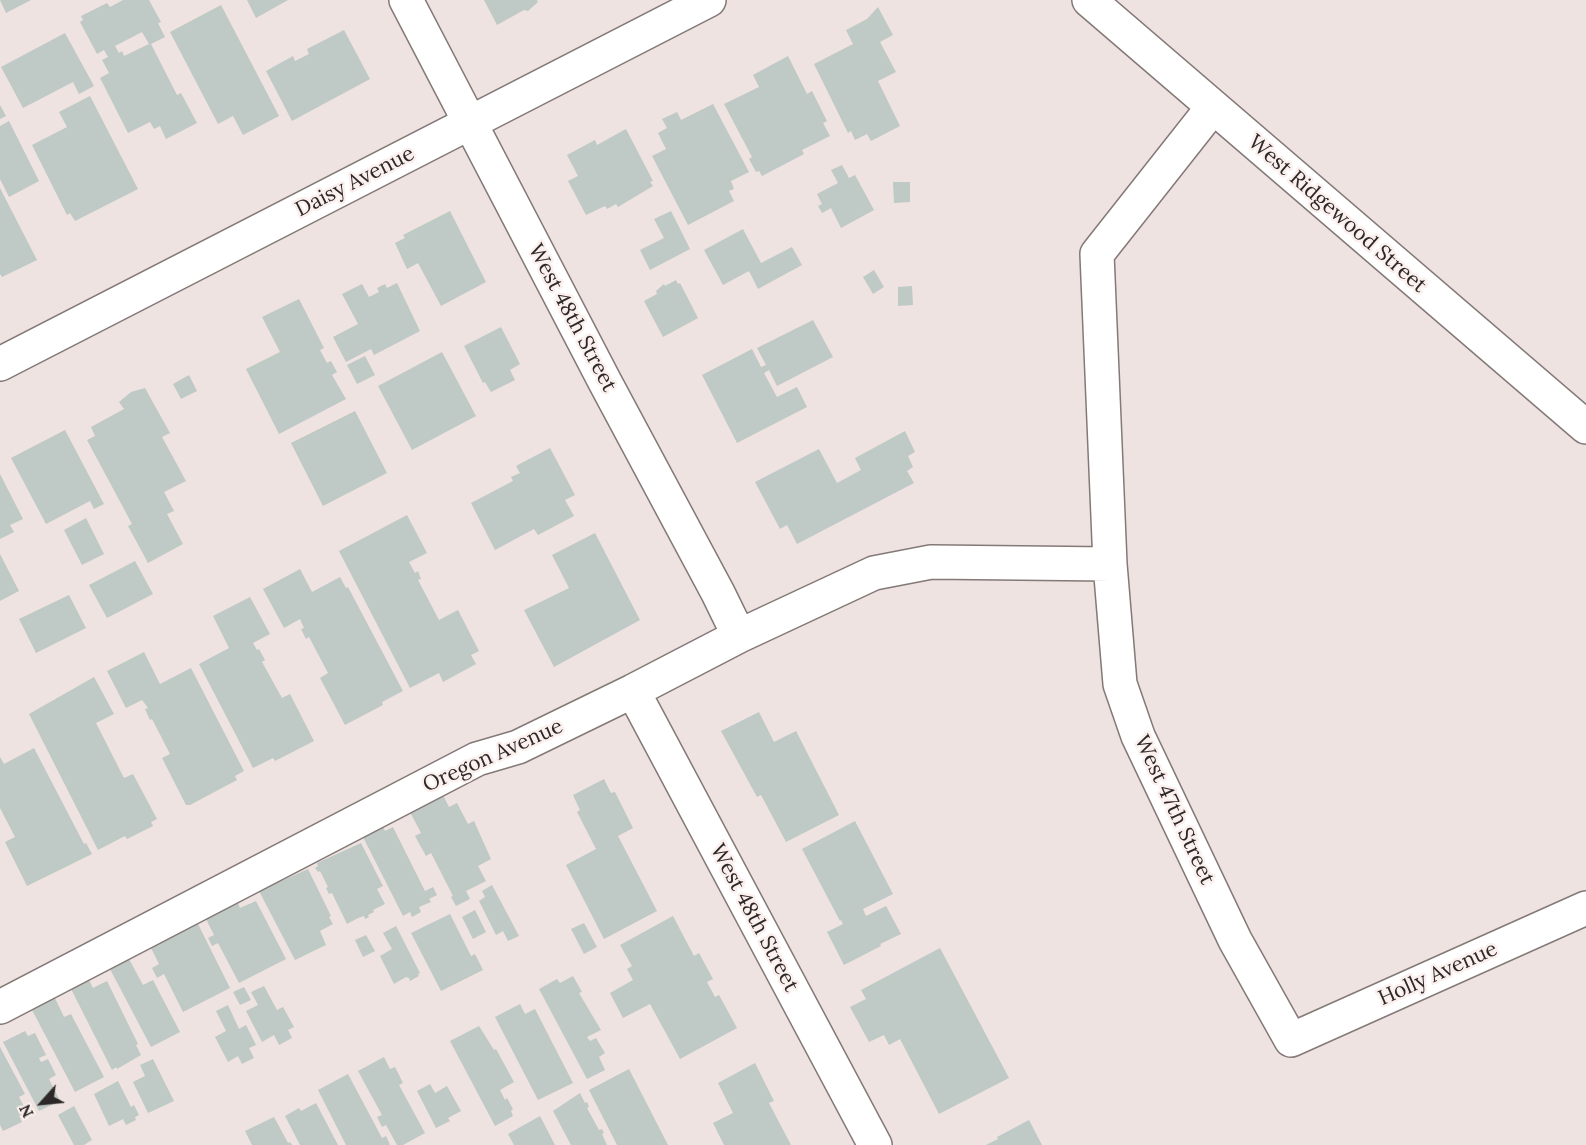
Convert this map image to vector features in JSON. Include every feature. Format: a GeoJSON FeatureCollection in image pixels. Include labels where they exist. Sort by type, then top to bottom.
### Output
{"type":"FeatureCollection","features":[{"type":"Feature","properties":{"kind":"street","name":"West 48th Street"},"geometry":{"type":"LineString","coordinates":[[406,0],[739,636]]}},
{"type":"Feature","properties":{"kind":"street","name":"Daisy Avenue"},"geometry":{"type":"LineString","coordinates":[[0,364],[709,0]]}},
{"type":"Feature","properties":{"kind":"street","name":"West Ridgewood Street"},"geometry":{"type":"LineString","coordinates":[[1089,0],[1586,428]]}},
{"type":"Feature","properties":{"kind":"street","name":"West 47th Street"},"geometry":{"type":"LineString","coordinates":[[1213,107],[1097,254],[1110,564],[1120,684],[1138,736],[1235,940],[1291,1040]]}},
{"type":"Feature","properties":{"kind":"street","name":"Oregon Avenue"},"geometry":{"type":"LineString","coordinates":[[0,1008],[477,759],[518,747],[633,692],[739,636],[874,573],[931,562],[1110,564]]}},
{"type":"Feature","properties":{"kind":"street","name":"West 48th Street"},"geometry":{"type":"LineString","coordinates":[[633,692],[875,1145]]}},
{"type":"Feature","properties":{"kind":"street","name":"Holly Avenue"},"geometry":{"type":"LineString","coordinates":[[1291,1040],[1586,908]]}},
{"type":"Feature","properties":{"kind":"building"},"geometry":{"type":"Polygon","coordinates":[[[0,0],[31,0],[6,13],[0,0]]]}},
{"type":"Feature","properties":{"kind":"building"},"geometry":{"type":"Polygon","coordinates":[[[123,0],[149,0],[161,22],[158,23],[165,37],[151,44],[177,95],[181,93],[197,123],[166,139],[160,126],[154,129],[150,122],[128,133],[100,78],[109,73],[102,60],[108,57],[104,50],[97,54],[80,22],[83,20],[81,16],[107,3],[110,7],[123,0]],[[142,32],[115,46],[119,53],[122,51],[124,56],[149,44],[142,32]]]}},
{"type":"Feature","properties":{"kind":"building"},"geometry":{"type":"Polygon","coordinates":[[[247,0],[288,0],[256,18],[247,0]]]}},
{"type":"Feature","properties":{"kind":"building"},"geometry":{"type":"Polygon","coordinates":[[[484,0],[537,0],[538,2],[528,11],[524,10],[497,25],[484,0]]]}},
{"type":"Feature","properties":{"kind":"building"},"geometry":{"type":"Polygon","coordinates":[[[221,5],[279,116],[243,135],[233,116],[218,124],[170,32],[221,5]]]}},
{"type":"Feature","properties":{"kind":"building"},"geometry":{"type":"Polygon","coordinates":[[[878,7],[893,35],[880,42],[896,72],[878,81],[900,126],[871,141],[867,134],[855,140],[851,131],[848,133],[814,64],[853,44],[846,30],[867,19],[878,7]]]}},
{"type":"Feature","properties":{"kind":"building"},"geometry":{"type":"Polygon","coordinates":[[[344,30],[370,79],[292,121],[266,71],[293,56],[295,61],[309,54],[307,49],[344,30]]]}},
{"type":"Feature","properties":{"kind":"building"},"geometry":{"type":"Polygon","coordinates":[[[65,33],[94,86],[79,94],[73,82],[23,108],[1,67],[65,33]]]}},
{"type":"Feature","properties":{"kind":"building"},"geometry":{"type":"Polygon","coordinates":[[[788,56],[807,94],[812,91],[827,121],[823,123],[830,136],[802,150],[804,154],[762,176],[759,171],[756,172],[749,159],[752,157],[724,104],[759,87],[753,75],[788,56]]]}},
{"type":"Feature","properties":{"kind":"building"},"geometry":{"type":"Polygon","coordinates":[[[90,96],[138,189],[75,221],[70,213],[67,215],[32,145],[67,127],[59,112],[90,96]]]}},
{"type":"Feature","properties":{"kind":"building"},"geometry":{"type":"Polygon","coordinates":[[[713,104],[749,172],[731,181],[734,189],[729,191],[734,201],[688,225],[652,156],[666,149],[658,133],[667,128],[662,119],[677,112],[681,120],[713,104]]]}},
{"type":"Feature","properties":{"kind":"building"},"geometry":{"type":"Polygon","coordinates":[[[0,105],[6,116],[0,119],[0,105]]]}},
{"type":"Feature","properties":{"kind":"building"},"geometry":{"type":"Polygon","coordinates":[[[9,121],[39,181],[9,197],[0,179],[0,126],[9,121]]]}},
{"type":"Feature","properties":{"kind":"building"},"geometry":{"type":"Polygon","coordinates":[[[626,129],[653,181],[650,182],[653,186],[618,207],[616,204],[607,209],[605,206],[586,215],[568,181],[578,176],[567,155],[595,140],[597,145],[626,129]]]}},
{"type":"Feature","properties":{"kind":"building"},"geometry":{"type":"Polygon","coordinates":[[[842,165],[849,178],[855,175],[874,210],[841,228],[831,208],[822,213],[818,206],[822,204],[817,194],[838,183],[831,170],[842,165]]]}},
{"type":"Feature","properties":{"kind":"building"},"geometry":{"type":"Polygon","coordinates":[[[893,182],[910,182],[910,202],[894,203],[893,182]]]}},
{"type":"Feature","properties":{"kind":"building"},"geometry":{"type":"Polygon","coordinates":[[[0,188],[37,260],[2,277],[0,274],[0,188]]]}},
{"type":"Feature","properties":{"kind":"building"},"geometry":{"type":"Polygon","coordinates":[[[450,211],[486,282],[441,306],[418,263],[407,269],[395,243],[405,238],[403,235],[450,211]]]}},
{"type":"Feature","properties":{"kind":"building"},"geometry":{"type":"Polygon","coordinates":[[[671,211],[690,249],[650,270],[640,250],[664,238],[654,219],[671,211]]]}},
{"type":"Feature","properties":{"kind":"building"},"geometry":{"type":"Polygon","coordinates":[[[743,229],[761,263],[792,247],[802,265],[758,289],[749,271],[723,285],[704,250],[743,229]]]}},
{"type":"Feature","properties":{"kind":"building"},"geometry":{"type":"Polygon","coordinates":[[[874,270],[884,287],[873,294],[863,277],[874,270]]]}},
{"type":"Feature","properties":{"kind":"building"},"geometry":{"type":"Polygon","coordinates":[[[676,280],[678,284],[680,283],[698,318],[663,337],[644,301],[657,294],[656,291],[664,284],[665,286],[676,280]]]}},
{"type":"Feature","properties":{"kind":"building"},"geometry":{"type":"Polygon","coordinates":[[[397,283],[420,331],[374,355],[371,349],[346,362],[333,337],[358,324],[342,294],[362,284],[369,297],[379,292],[377,288],[385,284],[387,288],[397,283]]]}},
{"type":"Feature","properties":{"kind":"building"},"geometry":{"type":"Polygon","coordinates":[[[912,286],[913,305],[898,306],[898,287],[912,286]]]}},
{"type":"Feature","properties":{"kind":"building"},"geometry":{"type":"Polygon","coordinates":[[[299,299],[324,348],[320,350],[327,363],[331,361],[337,372],[332,375],[346,399],[279,434],[246,369],[280,352],[262,317],[299,299]]]}},
{"type":"Feature","properties":{"kind":"building"},"geometry":{"type":"Polygon","coordinates":[[[813,320],[833,357],[777,386],[769,370],[764,373],[777,397],[797,387],[807,407],[737,443],[702,375],[752,349],[761,367],[766,365],[757,348],[813,320]]]}},
{"type":"Feature","properties":{"kind":"building"},"geometry":{"type":"Polygon","coordinates":[[[501,327],[520,364],[510,370],[515,380],[491,392],[485,382],[483,383],[464,346],[501,327]]]}},
{"type":"Feature","properties":{"kind":"building"},"geometry":{"type":"Polygon","coordinates":[[[442,352],[476,416],[412,450],[378,386],[442,352]]]}},
{"type":"Feature","properties":{"kind":"building"},"geometry":{"type":"Polygon","coordinates":[[[365,356],[375,375],[357,384],[347,365],[365,356]]]}},
{"type":"Feature","properties":{"kind":"building"},"geometry":{"type":"Polygon","coordinates":[[[189,375],[197,391],[181,399],[173,384],[189,375]]]}},
{"type":"Feature","properties":{"kind":"building"},"geometry":{"type":"Polygon","coordinates":[[[145,388],[170,433],[162,437],[186,481],[164,492],[174,511],[167,514],[183,544],[148,563],[128,526],[132,524],[87,440],[95,436],[91,427],[124,409],[119,402],[131,392],[145,388]]]}},
{"type":"Feature","properties":{"kind":"building"},"geometry":{"type":"Polygon","coordinates":[[[355,411],[387,473],[323,506],[291,443],[355,411]]]}},
{"type":"Feature","properties":{"kind":"building"},"geometry":{"type":"Polygon","coordinates":[[[65,430],[104,504],[94,509],[90,501],[46,524],[11,458],[65,430]]]}},
{"type":"Feature","properties":{"kind":"building"},"geometry":{"type":"Polygon","coordinates":[[[905,431],[915,452],[908,456],[913,467],[907,471],[914,483],[797,544],[787,525],[780,529],[755,482],[819,449],[837,483],[861,470],[855,458],[905,431]]]}},
{"type":"Feature","properties":{"kind":"building"},"geometry":{"type":"Polygon","coordinates":[[[550,448],[575,495],[565,500],[574,516],[538,535],[534,529],[495,550],[471,503],[513,481],[511,477],[520,473],[516,466],[550,448]]]}},
{"type":"Feature","properties":{"kind":"building"},"geometry":{"type":"Polygon","coordinates":[[[0,474],[23,519],[10,525],[14,532],[0,539],[0,474]]]}},
{"type":"Feature","properties":{"kind":"building"},"geometry":{"type":"Polygon","coordinates":[[[407,515],[427,553],[409,562],[415,573],[418,571],[421,579],[418,580],[439,620],[458,610],[479,651],[471,655],[476,664],[443,682],[439,673],[410,688],[339,551],[407,515]]]}},
{"type":"Feature","properties":{"kind":"building"},"geometry":{"type":"Polygon","coordinates":[[[86,518],[104,554],[82,565],[64,530],[86,518]]]}},
{"type":"Feature","properties":{"kind":"building"},"geometry":{"type":"Polygon","coordinates":[[[595,533],[640,620],[554,667],[524,610],[569,588],[552,555],[595,533]]]}},
{"type":"Feature","properties":{"kind":"building"},"geometry":{"type":"Polygon","coordinates":[[[0,554],[19,591],[0,601],[0,554]]]}},
{"type":"Feature","properties":{"kind":"building"},"geometry":{"type":"Polygon","coordinates":[[[135,561],[153,594],[107,618],[89,585],[135,561]]]}},
{"type":"Feature","properties":{"kind":"building"},"geometry":{"type":"Polygon","coordinates":[[[300,569],[312,592],[340,577],[346,588],[348,587],[403,691],[382,702],[383,705],[345,725],[320,678],[328,673],[309,637],[306,639],[301,629],[304,628],[300,619],[284,628],[263,589],[300,569]]]}},
{"type":"Feature","properties":{"kind":"building"},"geometry":{"type":"Polygon","coordinates":[[[69,595],[86,628],[36,653],[19,619],[69,595]]]}},
{"type":"Feature","properties":{"kind":"building"},"geometry":{"type":"Polygon","coordinates":[[[250,597],[270,634],[253,643],[265,660],[262,662],[282,698],[290,694],[314,741],[275,761],[273,758],[253,768],[199,664],[229,648],[213,616],[250,597]]]}},
{"type":"Feature","properties":{"kind":"building"},"geometry":{"type":"Polygon","coordinates":[[[144,652],[160,684],[191,668],[244,771],[235,776],[237,780],[190,805],[186,805],[162,758],[170,754],[152,719],[150,720],[145,709],[148,708],[142,700],[126,708],[107,671],[144,652]]]}},
{"type":"Feature","properties":{"kind":"building"},"geometry":{"type":"Polygon","coordinates":[[[94,677],[114,714],[96,723],[124,778],[133,774],[157,819],[151,822],[153,826],[127,839],[125,836],[98,850],[29,714],[94,677]]]}},
{"type":"Feature","properties":{"kind":"building"},"geometry":{"type":"Polygon","coordinates":[[[759,712],[774,742],[796,731],[839,815],[786,842],[761,795],[757,797],[721,731],[759,712]]]}},
{"type":"Feature","properties":{"kind":"building"},"geometry":{"type":"Polygon","coordinates":[[[34,748],[84,844],[86,843],[92,854],[27,886],[5,842],[15,837],[0,808],[0,757],[4,764],[34,748]]]}},
{"type":"Feature","properties":{"kind":"building"},"geometry":{"type":"Polygon","coordinates":[[[604,779],[611,793],[615,792],[633,828],[618,836],[657,911],[604,939],[566,865],[596,849],[577,812],[580,810],[573,795],[604,779]]]}},
{"type":"Feature","properties":{"kind":"building"},"geometry":{"type":"Polygon","coordinates":[[[442,793],[449,807],[457,803],[468,824],[474,821],[491,859],[478,866],[486,881],[466,891],[470,899],[456,906],[431,853],[426,856],[415,836],[421,833],[409,810],[442,793]]]}},
{"type":"Feature","properties":{"kind":"building"},"geometry":{"type":"Polygon","coordinates":[[[855,821],[893,894],[863,909],[866,916],[886,906],[901,934],[844,965],[827,932],[843,924],[802,849],[855,821]]]}},
{"type":"Feature","properties":{"kind":"building"},"geometry":{"type":"Polygon","coordinates":[[[383,827],[385,831],[393,827],[425,891],[433,887],[437,895],[429,899],[431,902],[419,907],[421,912],[412,917],[410,912],[403,916],[363,837],[383,827]]]}},
{"type":"Feature","properties":{"kind":"building"},"geometry":{"type":"Polygon","coordinates":[[[361,843],[383,886],[377,889],[385,904],[373,910],[374,912],[368,915],[369,917],[365,919],[364,916],[347,924],[332,893],[329,894],[320,871],[318,872],[315,868],[318,866],[317,863],[361,843]]]}},
{"type":"Feature","properties":{"kind":"building"},"geometry":{"type":"Polygon","coordinates":[[[308,869],[333,924],[320,931],[326,945],[295,960],[259,891],[308,869]]]}},
{"type":"Feature","properties":{"kind":"building"},"geometry":{"type":"Polygon","coordinates":[[[492,885],[519,936],[508,941],[503,931],[496,935],[479,901],[485,897],[482,891],[492,885]]]}},
{"type":"Feature","properties":{"kind":"building"},"geometry":{"type":"Polygon","coordinates":[[[256,901],[286,959],[239,983],[218,943],[212,946],[208,938],[214,935],[206,919],[238,903],[240,908],[256,901]]]}},
{"type":"Feature","properties":{"kind":"building"},"geometry":{"type":"Polygon","coordinates":[[[475,910],[486,932],[473,939],[462,917],[475,910]]]}},
{"type":"Feature","properties":{"kind":"building"},"geometry":{"type":"Polygon","coordinates":[[[450,914],[471,956],[475,954],[483,970],[441,991],[411,933],[450,914]]]}},
{"type":"Feature","properties":{"kind":"building"},"geometry":{"type":"Polygon","coordinates":[[[673,916],[694,956],[699,953],[713,979],[707,982],[715,997],[719,995],[737,1028],[680,1059],[650,1004],[623,1018],[610,993],[633,980],[627,969],[632,966],[620,945],[673,916]]]}},
{"type":"Feature","properties":{"kind":"building"},"geometry":{"type":"Polygon","coordinates":[[[584,923],[597,947],[584,954],[571,929],[584,923]]]}},
{"type":"Feature","properties":{"kind":"building"},"geometry":{"type":"Polygon","coordinates":[[[198,924],[230,988],[183,1012],[164,974],[157,978],[152,968],[159,964],[151,948],[198,924]]]}},
{"type":"Feature","properties":{"kind":"building"},"geometry":{"type":"Polygon","coordinates":[[[396,926],[420,973],[410,981],[406,977],[394,984],[380,956],[392,949],[383,933],[396,926]]]}},
{"type":"Feature","properties":{"kind":"building"},"geometry":{"type":"Polygon","coordinates":[[[366,935],[375,951],[363,957],[355,940],[366,935]]]}},
{"type":"Feature","properties":{"kind":"building"},"geometry":{"type":"Polygon","coordinates":[[[940,948],[1009,1078],[939,1114],[900,1039],[889,1045],[884,1035],[869,1042],[850,1007],[866,999],[861,990],[940,948]]]}},
{"type":"Feature","properties":{"kind":"building"},"geometry":{"type":"Polygon","coordinates":[[[129,959],[143,985],[153,980],[180,1032],[151,1047],[110,969],[129,959]]]}},
{"type":"Feature","properties":{"kind":"building"},"geometry":{"type":"Polygon","coordinates":[[[87,976],[93,988],[107,981],[138,1044],[136,1045],[141,1055],[117,1069],[116,1067],[112,1070],[69,985],[87,976]]]}},
{"type":"Feature","properties":{"kind":"building"},"geometry":{"type":"Polygon","coordinates":[[[573,976],[582,992],[579,993],[601,1030],[587,1037],[590,1041],[596,1038],[605,1053],[599,1057],[605,1070],[587,1079],[539,989],[557,979],[560,983],[573,976]]]}},
{"type":"Feature","properties":{"kind":"building"},"geometry":{"type":"Polygon","coordinates":[[[264,986],[277,1010],[283,1007],[294,1027],[288,1030],[292,1038],[279,1045],[274,1035],[262,1042],[246,1011],[258,1005],[251,992],[264,986]]]}},
{"type":"Feature","properties":{"kind":"building"},"geometry":{"type":"Polygon","coordinates":[[[244,987],[251,1000],[240,1005],[233,992],[244,987]]]}},
{"type":"Feature","properties":{"kind":"building"},"geometry":{"type":"Polygon","coordinates":[[[54,996],[64,1017],[71,1014],[104,1077],[75,1092],[31,1008],[54,996]]]}},
{"type":"Feature","properties":{"kind":"building"},"geometry":{"type":"Polygon","coordinates":[[[520,1004],[525,1014],[535,1009],[573,1083],[538,1100],[495,1017],[520,1004]]]}},
{"type":"Feature","properties":{"kind":"building"},"geometry":{"type":"Polygon","coordinates":[[[228,1005],[239,1029],[246,1025],[256,1045],[249,1048],[254,1058],[242,1064],[238,1056],[228,1062],[215,1037],[226,1031],[216,1011],[228,1005]]]}},
{"type":"Feature","properties":{"kind":"building"},"geometry":{"type":"Polygon","coordinates":[[[479,1026],[494,1050],[496,1049],[514,1082],[500,1090],[513,1109],[511,1111],[513,1116],[495,1126],[450,1041],[479,1026]]]}},
{"type":"Feature","properties":{"kind":"building"},"geometry":{"type":"Polygon","coordinates":[[[25,1031],[28,1036],[35,1033],[46,1055],[39,1058],[41,1062],[48,1059],[56,1075],[49,1079],[60,1101],[39,1111],[3,1042],[25,1031]]]}},
{"type":"Feature","properties":{"kind":"building"},"geometry":{"type":"Polygon","coordinates":[[[0,1047],[25,1094],[19,1097],[27,1112],[19,1116],[22,1122],[3,1131],[0,1125],[0,1047]]]}},
{"type":"Feature","properties":{"kind":"building"},"geometry":{"type":"Polygon","coordinates":[[[384,1057],[390,1069],[395,1067],[403,1083],[399,1085],[425,1133],[403,1145],[397,1145],[386,1125],[382,1127],[377,1117],[382,1115],[358,1071],[384,1057]]]}},
{"type":"Feature","properties":{"kind":"building"},"geometry":{"type":"Polygon","coordinates":[[[153,1059],[174,1101],[148,1113],[133,1082],[145,1076],[140,1065],[153,1059]]]}},
{"type":"Feature","properties":{"kind":"building"},"geometry":{"type":"Polygon","coordinates":[[[755,1063],[774,1101],[769,1103],[791,1145],[724,1145],[713,1123],[733,1113],[718,1083],[755,1063]]]}},
{"type":"Feature","properties":{"kind":"building"},"geometry":{"type":"Polygon","coordinates":[[[629,1069],[668,1145],[617,1145],[589,1090],[629,1069]]]}},
{"type":"Feature","properties":{"kind":"building"},"geometry":{"type":"Polygon","coordinates":[[[348,1074],[382,1138],[386,1136],[390,1145],[346,1145],[318,1090],[348,1074]]]}},
{"type":"Feature","properties":{"kind":"building"},"geometry":{"type":"Polygon","coordinates":[[[118,1081],[131,1107],[134,1105],[139,1115],[135,1117],[136,1120],[126,1125],[123,1119],[109,1126],[94,1094],[118,1081]]]}},
{"type":"Feature","properties":{"kind":"building"},"geometry":{"type":"Polygon","coordinates":[[[430,1084],[435,1093],[447,1086],[461,1111],[448,1118],[450,1121],[436,1128],[417,1091],[430,1084]]]}},
{"type":"Feature","properties":{"kind":"building"},"geometry":{"type":"Polygon","coordinates":[[[580,1093],[585,1103],[587,1102],[589,1107],[587,1108],[599,1130],[602,1129],[607,1145],[571,1145],[553,1111],[580,1093]]]}},
{"type":"Feature","properties":{"kind":"building"},"geometry":{"type":"Polygon","coordinates":[[[316,1103],[338,1145],[300,1145],[285,1116],[299,1108],[301,1111],[316,1103]]]}},
{"type":"Feature","properties":{"kind":"building"},"geometry":{"type":"Polygon","coordinates":[[[74,1106],[92,1140],[84,1145],[74,1145],[58,1115],[74,1106]]]}},
{"type":"Feature","properties":{"kind":"building"},"geometry":{"type":"Polygon","coordinates":[[[540,1116],[555,1145],[514,1145],[508,1134],[540,1116]]]}},
{"type":"Feature","properties":{"kind":"building"},"geometry":{"type":"Polygon","coordinates":[[[274,1117],[288,1143],[292,1145],[252,1145],[245,1131],[274,1117]]]}},
{"type":"Feature","properties":{"kind":"building"},"geometry":{"type":"Polygon","coordinates":[[[1029,1120],[1042,1145],[986,1145],[998,1139],[997,1137],[1029,1120]]]}}]}
